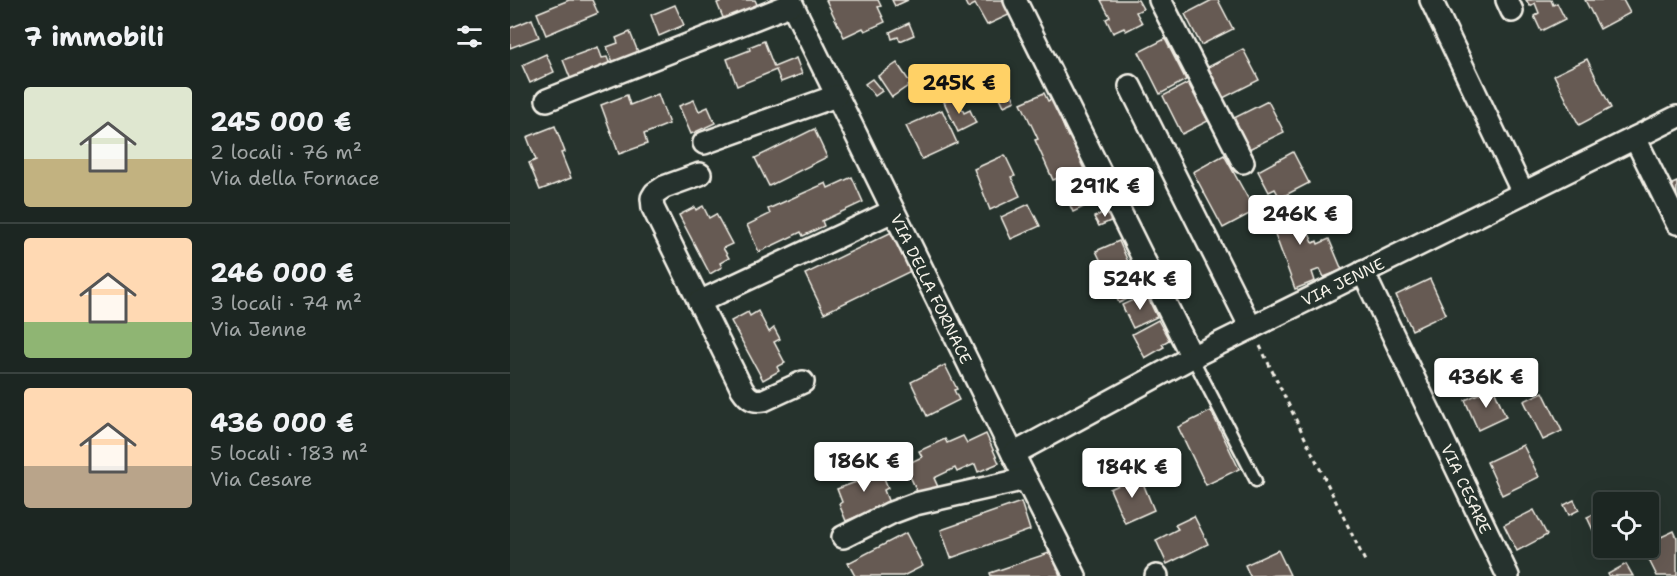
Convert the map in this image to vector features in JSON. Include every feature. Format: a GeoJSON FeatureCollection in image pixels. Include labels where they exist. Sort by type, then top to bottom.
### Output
{"type":"FeatureCollection","features":[{"type":"Feature","properties":{"kind":"street"},"geometry":{"type":"LineString","coordinates":[[1015,0],[1192,357]]}},
{"type":"Feature","properties":{"kind":"street"},"geometry":{"type":"LineString","coordinates":[[1160,0],[1243,162]]}},
{"type":"Feature","properties":{"kind":"street"},"geometry":{"type":"LineString","coordinates":[[1431,0],[1523,193]]}},
{"type":"Feature","properties":{"kind":"street"},"geometry":{"type":"LineString","coordinates":[[547,100],[791,2]]}},
{"type":"Feature","properties":{"kind":"street","name":"VIA DELLA FORNACE"},"geometry":{"type":"LineString","coordinates":[[791,2],[1075,576]]}},
{"type":"Feature","properties":{"kind":"street"},"geometry":{"type":"LineString","coordinates":[[1130,86],[1251,328]]}},
{"type":"Feature","properties":{"kind":"street"},"geometry":{"type":"LineString","coordinates":[[704,143],[836,96]]}},
{"type":"Feature","properties":{"kind":"street","name":"VIA JENNE"},"geometry":{"type":"LineString","coordinates":[[1013,454],[1192,357],[1677,117]]}},
{"type":"Feature","properties":{"kind":"street"},"geometry":{"type":"LineString","coordinates":[[1635,138],[1677,223]]}},
{"type":"Feature","properties":{"kind":"street"},"geometry":{"type":"LineString","coordinates":[[700,174],[659,190],[655,193],[652,202],[655,213],[742,389],[753,400],[764,400],[803,382]]}},
{"type":"Feature","properties":{"kind":"street"},"geometry":{"type":"LineString","coordinates":[[699,302],[893,211]]}},
{"type":"Feature","properties":{"kind":"street","name":"VIA CESARE"},"geometry":{"type":"LineString","coordinates":[[1363,272],[1508,576]]}},
{"type":"Feature","properties":{"kind":"street"},"geometry":{"type":"LineString","coordinates":[[843,537],[891,513],[915,504],[1026,478]]}},
{"type":"Feature","properties":{"kind":"lane"},"geometry":{"type":"LineString","coordinates":[[1192,357],[1256,481]]}},
{"type":"Feature","properties":{"kind":"path"},"geometry":{"type":"LineString","coordinates":[[1251,328],[1366,563]]}},
{"type":"Feature","properties":{"kind":"building"},"geometry":{"type":"Polygon","coordinates":[[[569,0],[592,0],[598,13],[546,35],[537,13],[569,0]]]}},
{"type":"Feature","properties":{"kind":"building"},"geometry":{"type":"Polygon","coordinates":[[[724,0],[755,0],[760,11],[726,25],[717,3],[724,0]]]}},
{"type":"Feature","properties":{"kind":"building"},"geometry":{"type":"Polygon","coordinates":[[[826,0],[878,0],[881,6],[878,7],[885,22],[865,31],[863,28],[844,37],[826,0]]]}},
{"type":"Feature","properties":{"kind":"building"},"geometry":{"type":"Polygon","coordinates":[[[892,0],[908,0],[895,6],[892,0]]]}},
{"type":"Feature","properties":{"kind":"building"},"geometry":{"type":"Polygon","coordinates":[[[964,0],[1003,0],[1011,14],[987,25],[975,4],[968,8],[964,0]]]}},
{"type":"Feature","properties":{"kind":"building"},"geometry":{"type":"Polygon","coordinates":[[[1101,0],[1138,0],[1143,9],[1136,12],[1142,23],[1126,31],[1124,28],[1113,33],[1106,19],[1110,17],[1101,0]]]}},
{"type":"Feature","properties":{"kind":"building"},"geometry":{"type":"Polygon","coordinates":[[[1212,0],[1218,0],[1233,29],[1201,45],[1185,14],[1212,0]]]}},
{"type":"Feature","properties":{"kind":"building"},"geometry":{"type":"Polygon","coordinates":[[[1526,0],[1551,0],[1553,5],[1557,3],[1565,19],[1541,31],[1534,16],[1539,13],[1535,3],[1530,6],[1526,0]]]}},
{"type":"Feature","properties":{"kind":"building"},"geometry":{"type":"Polygon","coordinates":[[[1585,0],[1623,0],[1630,13],[1600,29],[1585,0]]]}},
{"type":"Feature","properties":{"kind":"building"},"geometry":{"type":"Polygon","coordinates":[[[675,5],[684,25],[659,36],[651,15],[675,5]]]}},
{"type":"Feature","properties":{"kind":"building"},"geometry":{"type":"Polygon","coordinates":[[[532,19],[539,37],[510,48],[510,28],[532,19]]]}},
{"type":"Feature","properties":{"kind":"building"},"geometry":{"type":"Polygon","coordinates":[[[909,23],[914,35],[900,41],[898,37],[892,39],[890,32],[909,23]]]}},
{"type":"Feature","properties":{"kind":"building"},"geometry":{"type":"Polygon","coordinates":[[[630,32],[640,57],[615,67],[607,47],[618,43],[616,38],[630,32]]]}},
{"type":"Feature","properties":{"kind":"building"},"geometry":{"type":"Polygon","coordinates":[[[1165,39],[1186,80],[1160,94],[1139,52],[1165,39]]]}},
{"type":"Feature","properties":{"kind":"building"},"geometry":{"type":"Polygon","coordinates":[[[764,41],[774,67],[796,58],[802,74],[781,82],[776,70],[737,86],[727,59],[750,50],[749,47],[764,41]]]}},
{"type":"Feature","properties":{"kind":"building"},"geometry":{"type":"Polygon","coordinates":[[[598,47],[602,58],[607,57],[612,70],[573,85],[563,60],[598,47]]]}},
{"type":"Feature","properties":{"kind":"building"},"geometry":{"type":"Polygon","coordinates":[[[1243,49],[1259,80],[1223,98],[1208,67],[1243,49]]]}},
{"type":"Feature","properties":{"kind":"building"},"geometry":{"type":"Polygon","coordinates":[[[546,54],[554,72],[530,83],[522,65],[546,54]]]}},
{"type":"Feature","properties":{"kind":"building"},"geometry":{"type":"Polygon","coordinates":[[[1587,59],[1611,108],[1579,125],[1554,75],[1587,59]]]}},
{"type":"Feature","properties":{"kind":"building"},"geometry":{"type":"Polygon","coordinates":[[[897,63],[911,84],[892,97],[878,76],[897,63]]]}},
{"type":"Feature","properties":{"kind":"building"},"geometry":{"type":"Polygon","coordinates":[[[872,79],[882,91],[875,96],[865,84],[872,79]]]}},
{"type":"Feature","properties":{"kind":"building"},"geometry":{"type":"Polygon","coordinates":[[[1188,83],[1208,121],[1182,134],[1163,96],[1188,83]]]}},
{"type":"Feature","properties":{"kind":"building"},"geometry":{"type":"Polygon","coordinates":[[[1008,85],[1015,101],[1004,106],[997,91],[1008,85]]]}},
{"type":"Feature","properties":{"kind":"building"},"geometry":{"type":"Polygon","coordinates":[[[1044,93],[1048,101],[1052,99],[1068,137],[1073,134],[1086,161],[1081,163],[1097,191],[1092,193],[1096,201],[1073,212],[1058,178],[1053,180],[1035,140],[1038,139],[1021,103],[1044,93]]]}},
{"type":"Feature","properties":{"kind":"building"},"geometry":{"type":"Polygon","coordinates":[[[658,94],[669,124],[644,134],[647,144],[619,154],[601,105],[627,95],[630,105],[658,94]]]}},
{"type":"Feature","properties":{"kind":"building"},"geometry":{"type":"Polygon","coordinates":[[[956,96],[964,113],[970,110],[976,123],[958,132],[944,102],[956,96]]]}},
{"type":"Feature","properties":{"kind":"building"},"geometry":{"type":"Polygon","coordinates":[[[694,100],[699,111],[708,107],[715,123],[691,134],[679,106],[694,100]]]}},
{"type":"Feature","properties":{"kind":"building"},"geometry":{"type":"Polygon","coordinates":[[[1268,101],[1284,132],[1249,149],[1234,118],[1268,101]]]}},
{"type":"Feature","properties":{"kind":"building"},"geometry":{"type":"Polygon","coordinates":[[[942,110],[957,143],[922,159],[906,126],[942,110]]]}},
{"type":"Feature","properties":{"kind":"building"},"geometry":{"type":"Polygon","coordinates":[[[555,126],[565,152],[561,153],[571,178],[540,190],[529,163],[536,160],[527,137],[555,126]]]}},
{"type":"Feature","properties":{"kind":"building"},"geometry":{"type":"Polygon","coordinates":[[[814,129],[827,157],[769,186],[755,158],[814,129]]]}},
{"type":"Feature","properties":{"kind":"building"},"geometry":{"type":"Polygon","coordinates":[[[1293,152],[1309,183],[1280,198],[1275,189],[1269,192],[1258,171],[1293,152]]]}},
{"type":"Feature","properties":{"kind":"building"},"geometry":{"type":"Polygon","coordinates":[[[1005,155],[1015,176],[1011,177],[1020,196],[990,210],[974,169],[1005,155]]]}},
{"type":"Feature","properties":{"kind":"building"},"geometry":{"type":"Polygon","coordinates":[[[1224,155],[1255,211],[1223,228],[1193,172],[1224,155]]]}},
{"type":"Feature","properties":{"kind":"building"},"geometry":{"type":"Polygon","coordinates":[[[852,177],[863,202],[822,221],[824,226],[803,236],[801,232],[759,252],[747,225],[770,214],[768,209],[826,183],[828,188],[852,177]]]}},
{"type":"Feature","properties":{"kind":"building"},"geometry":{"type":"Polygon","coordinates":[[[1677,182],[1677,201],[1670,185],[1677,182]]]}},
{"type":"Feature","properties":{"kind":"building"},"geometry":{"type":"Polygon","coordinates":[[[1276,199],[1278,206],[1287,202],[1291,214],[1300,211],[1313,243],[1317,241],[1318,244],[1329,239],[1342,270],[1324,277],[1320,269],[1312,272],[1315,281],[1295,289],[1264,204],[1276,199]]]}},
{"type":"Feature","properties":{"kind":"building"},"geometry":{"type":"Polygon","coordinates":[[[1029,204],[1040,226],[1011,239],[1001,217],[1029,204]]]}},
{"type":"Feature","properties":{"kind":"building"},"geometry":{"type":"Polygon","coordinates":[[[703,206],[709,218],[716,214],[732,244],[723,248],[729,258],[720,263],[722,267],[710,274],[679,215],[695,207],[696,210],[703,206]]]}},
{"type":"Feature","properties":{"kind":"building"},"geometry":{"type":"Polygon","coordinates":[[[1111,209],[1115,219],[1099,226],[1094,217],[1111,209]]]}},
{"type":"Feature","properties":{"kind":"building"},"geometry":{"type":"Polygon","coordinates":[[[896,230],[915,269],[824,313],[805,274],[896,230]]]}},
{"type":"Feature","properties":{"kind":"building"},"geometry":{"type":"Polygon","coordinates":[[[1119,241],[1129,264],[1107,274],[1096,251],[1119,241]]]}},
{"type":"Feature","properties":{"kind":"building"},"geometry":{"type":"Polygon","coordinates":[[[1131,268],[1143,292],[1119,303],[1108,279],[1131,268]]]}},
{"type":"Feature","properties":{"kind":"building"},"geometry":{"type":"Polygon","coordinates":[[[1430,279],[1446,314],[1412,330],[1396,295],[1430,279]]]}},
{"type":"Feature","properties":{"kind":"building"},"geometry":{"type":"Polygon","coordinates":[[[1146,294],[1157,317],[1133,328],[1122,305],[1146,294]]]}},
{"type":"Feature","properties":{"kind":"building"},"geometry":{"type":"Polygon","coordinates":[[[758,311],[769,332],[774,328],[780,339],[774,342],[785,363],[777,367],[779,371],[763,380],[731,321],[748,312],[750,316],[758,311]]]}},
{"type":"Feature","properties":{"kind":"building"},"geometry":{"type":"Polygon","coordinates":[[[1158,320],[1169,340],[1162,344],[1164,347],[1145,358],[1132,334],[1158,320]]]}},
{"type":"Feature","properties":{"kind":"building"},"geometry":{"type":"Polygon","coordinates":[[[945,365],[957,389],[954,390],[959,400],[927,416],[911,382],[945,365]]]}},
{"type":"Feature","properties":{"kind":"building"},"geometry":{"type":"Polygon","coordinates":[[[1493,387],[1506,417],[1478,430],[1465,400],[1493,387]]]}},
{"type":"Feature","properties":{"kind":"building"},"geometry":{"type":"Polygon","coordinates":[[[1543,392],[1562,431],[1543,440],[1524,401],[1543,392]]]}},
{"type":"Feature","properties":{"kind":"building"},"geometry":{"type":"Polygon","coordinates":[[[1211,411],[1239,469],[1206,485],[1178,427],[1211,411]]]}},
{"type":"Feature","properties":{"kind":"building"},"geometry":{"type":"Polygon","coordinates":[[[986,434],[999,463],[978,472],[975,464],[957,472],[955,468],[934,478],[938,487],[919,496],[905,465],[922,457],[919,451],[945,439],[947,443],[963,436],[967,443],[986,434]]]}},
{"type":"Feature","properties":{"kind":"building"},"geometry":{"type":"Polygon","coordinates":[[[1523,445],[1539,477],[1502,495],[1487,462],[1523,445]]]}},
{"type":"Feature","properties":{"kind":"building"},"geometry":{"type":"Polygon","coordinates":[[[878,463],[888,488],[884,490],[889,503],[846,521],[839,504],[842,502],[837,489],[856,482],[853,473],[878,463]]]}},
{"type":"Feature","properties":{"kind":"building"},"geometry":{"type":"Polygon","coordinates":[[[1140,476],[1154,510],[1125,523],[1110,489],[1140,476]]]}},
{"type":"Feature","properties":{"kind":"building"},"geometry":{"type":"Polygon","coordinates":[[[1574,500],[1579,510],[1569,515],[1564,505],[1574,500]]]}},
{"type":"Feature","properties":{"kind":"building"},"geometry":{"type":"Polygon","coordinates":[[[1021,502],[1030,530],[951,558],[941,530],[1021,502]]]}},
{"type":"Feature","properties":{"kind":"building"},"geometry":{"type":"Polygon","coordinates":[[[1534,510],[1547,535],[1517,551],[1504,525],[1534,510]]]}},
{"type":"Feature","properties":{"kind":"building"},"geometry":{"type":"Polygon","coordinates":[[[1593,514],[1593,530],[1587,517],[1593,514]]]}},
{"type":"Feature","properties":{"kind":"building"},"geometry":{"type":"Polygon","coordinates":[[[1194,516],[1208,544],[1167,564],[1156,540],[1178,529],[1175,525],[1194,516]]]}},
{"type":"Feature","properties":{"kind":"building"},"geometry":{"type":"Polygon","coordinates":[[[1674,531],[1677,538],[1677,576],[1657,576],[1648,558],[1659,558],[1659,538],[1674,531]]]}},
{"type":"Feature","properties":{"kind":"building"},"geometry":{"type":"Polygon","coordinates":[[[906,533],[923,566],[903,576],[855,576],[848,563],[906,533]]]}},
{"type":"Feature","properties":{"kind":"building"},"geometry":{"type":"Polygon","coordinates":[[[1278,550],[1290,575],[1250,576],[1245,565],[1278,550]]]}},
{"type":"Feature","properties":{"kind":"building"},"geometry":{"type":"Polygon","coordinates":[[[1052,552],[1060,576],[991,576],[990,573],[1052,552]]]}},
{"type":"Feature","properties":{"kind":"building"},"geometry":{"type":"Polygon","coordinates":[[[1626,564],[1633,576],[1609,576],[1608,574],[1626,564]]]}}]}
